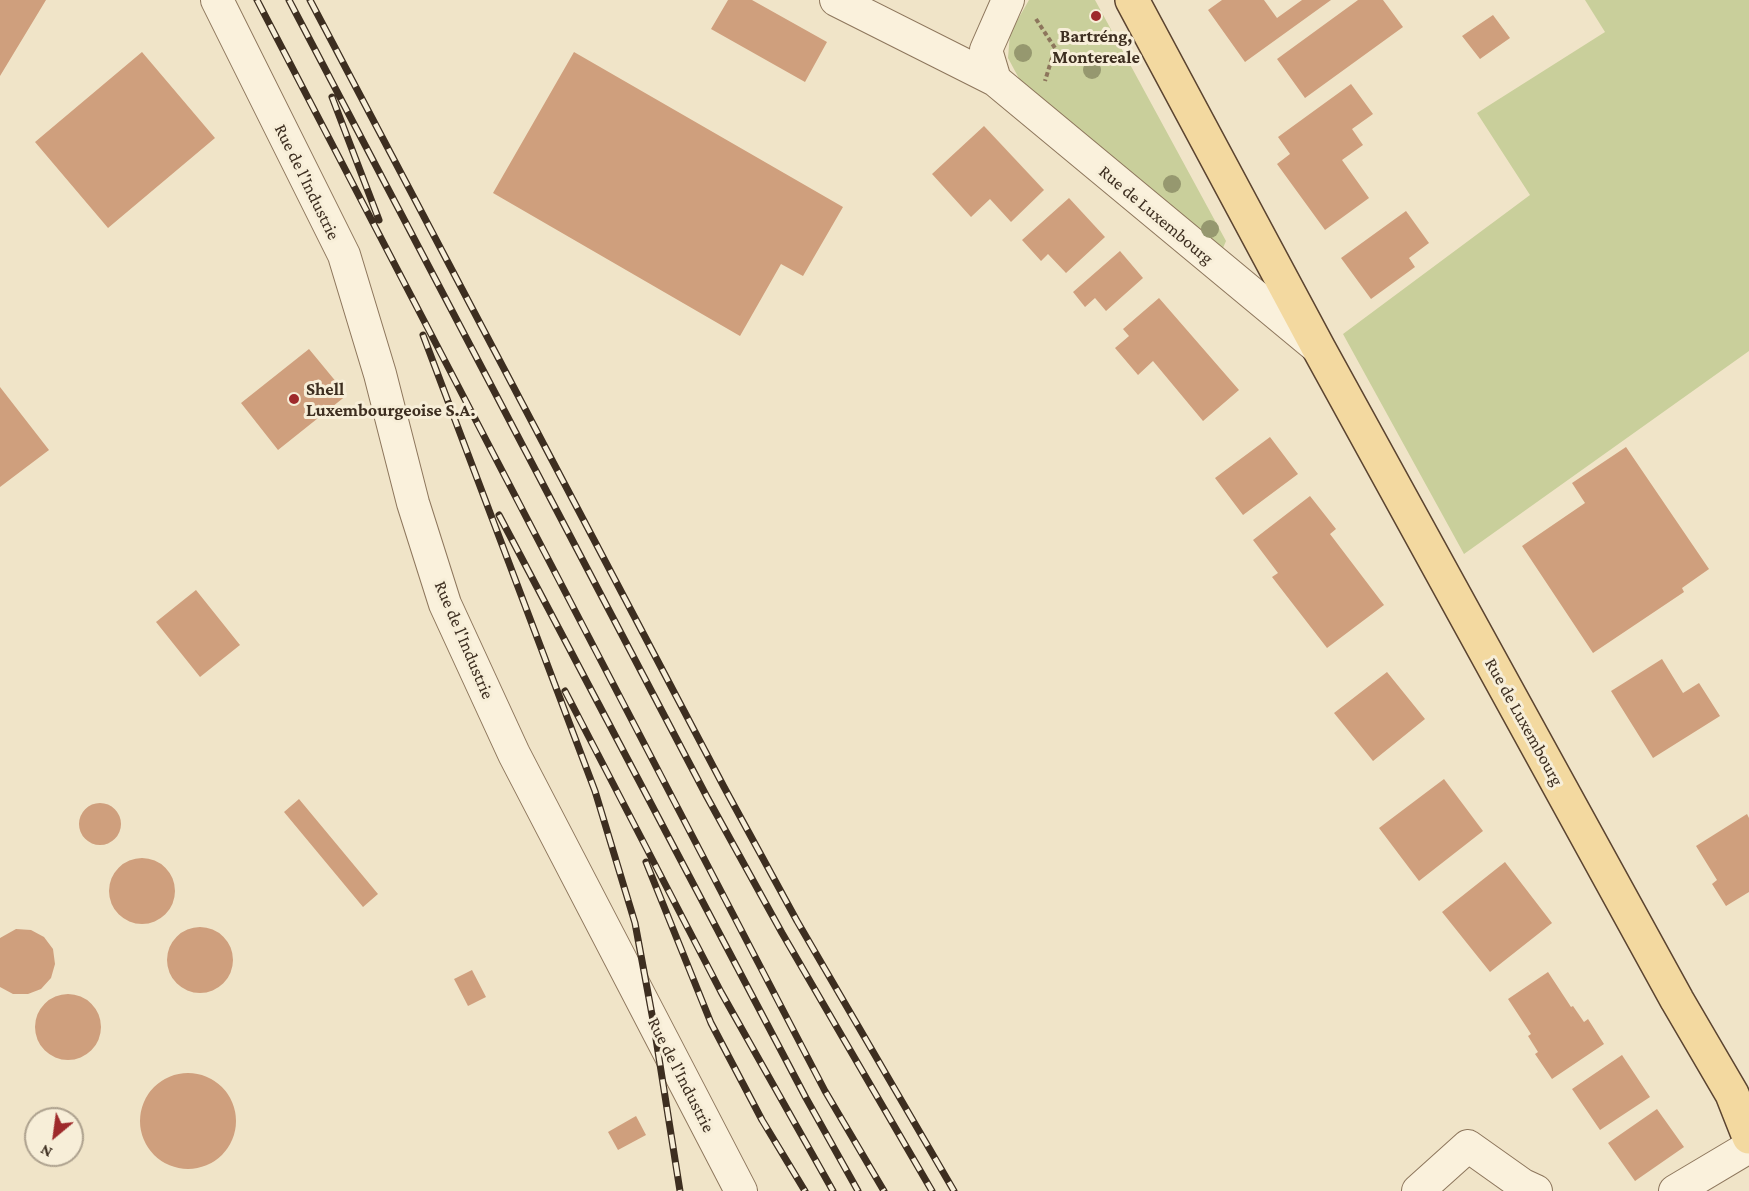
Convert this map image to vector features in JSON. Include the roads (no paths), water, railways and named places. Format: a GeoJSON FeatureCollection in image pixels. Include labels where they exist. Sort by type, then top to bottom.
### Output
{"type":"FeatureCollection","features":[{"type":"Feature","properties":{"kind":"main road","name":"Rue de Luxembourg"},"geometry":{"type":"LineString","coordinates":[[1132,0],[1319,349],[1671,989],[1740,1103],[1749,1137]]}},
{"type":"Feature","properties":{"kind":"street","name":"Rue de l'Industrie"},"geometry":{"type":"LineString","coordinates":[[217,0],[344,255],[380,374],[413,503],[445,604],[514,754],[741,1191]]}},
{"type":"Feature","properties":{"kind":"street","name":"Rue de Luxembourg"},"geometry":{"type":"LineString","coordinates":[[836,0],[995,80],[1319,349]]}},
{"type":"Feature","properties":{"kind":"street"},"geometry":{"type":"LineString","coordinates":[[995,80],[986,50],[1019,5]]}},
{"type":"Feature","properties":{"kind":"street"},"geometry":{"type":"LineString","coordinates":[[1418,1191],[1467,1146],[1525,1189]]}},
{"type":"Feature","properties":{"kind":"street"},"geometry":{"type":"LineString","coordinates":[[1675,1191],[1749,1147]]}},
{"type":"Feature","properties":{"kind":"railway"},"geometry":{"type":"LineString","coordinates":[[257,0],[825,1091],[884,1191]]}},
{"type":"Feature","properties":{"kind":"railway"},"geometry":{"type":"LineString","coordinates":[[289,0],[707,797],[782,933],[932,1191]]}},
{"type":"Feature","properties":{"kind":"railway"},"geometry":{"type":"LineString","coordinates":[[310,0],[724,787],[797,921],[954,1191]]}},
{"type":"Feature","properties":{"kind":"railway"},"geometry":{"type":"LineString","coordinates":[[332,97],[379,220]]}},
{"type":"Feature","properties":{"kind":"railway"},"geometry":{"type":"LineString","coordinates":[[423,335],[595,791],[635,923],[680,1191]]}},
{"type":"Feature","properties":{"kind":"railway"},"geometry":{"type":"LineString","coordinates":[[499,515],[806,1098],[858,1191]]}},
{"type":"Feature","properties":{"kind":"railway"},"geometry":{"type":"LineString","coordinates":[[565,691],[721,992],[833,1191]]}},
{"type":"Feature","properties":{"kind":"railway"},"geometry":{"type":"LineString","coordinates":[[646,862],[711,1023],[762,1120],[805,1191]]}},
{"type":"Feature","properties":{"kind":"place","name":"Bartréng, Montereale"},"geometry":{"type":"Point","coordinates":[1096,16]}},
{"type":"Feature","properties":{"kind":"place","name":"Shell Luxembourgeoise S.A."},"geometry":{"type":"Point","coordinates":[294,399]}}]}
